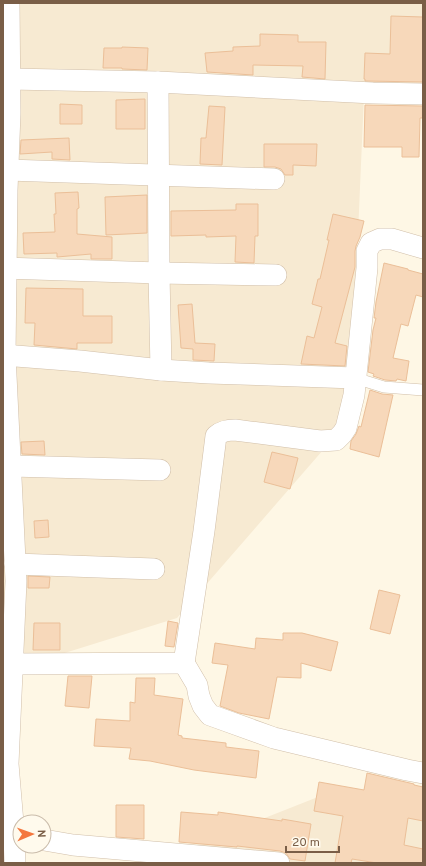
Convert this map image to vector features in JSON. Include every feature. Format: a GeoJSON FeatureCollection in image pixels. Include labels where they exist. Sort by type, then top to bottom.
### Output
{"type":"FeatureCollection","features":[{"type":"Feature","properties":{"kind":"street"},"geometry":{"type":"LineString","coordinates":[[9,3],[10,79],[7,113],[4,355],[6,426],[11,466],[8,506],[15,625],[6,764],[14,814]]}},
{"type":"Feature","properties":{"kind":"street"},"geometry":{"type":"LineString","coordinates":[[10,79],[158,82],[373,93],[423,94]]}},
{"type":"Feature","properties":{"kind":"street"},"geometry":{"type":"LineString","coordinates":[[158,82],[161,370]]}},
{"type":"Feature","properties":{"kind":"street"},"geometry":{"type":"LineString","coordinates":[[6,183],[158,176],[274,179]]}},
{"type":"Feature","properties":{"kind":"street"},"geometry":{"type":"LineString","coordinates":[[423,248],[392,239],[380,239],[371,243],[367,251],[367,268],[354,395],[346,428],[336,440],[304,439],[235,430],[221,432],[216,436],[204,531],[184,663],[197,685],[203,706],[210,715],[274,738],[423,773]]}},
{"type":"Feature","properties":{"kind":"street"},"geometry":{"type":"LineString","coordinates":[[4,268],[276,275]]}},
{"type":"Feature","properties":{"kind":"street"},"geometry":{"type":"LineString","coordinates":[[4,355],[80,361],[161,370],[355,378]]}},
{"type":"Feature","properties":{"kind":"street"},"geometry":{"type":"LineString","coordinates":[[11,466],[160,470]]}},
{"type":"Feature","properties":{"kind":"street"},"geometry":{"type":"LineString","coordinates":[[11,575],[154,569]]}},
{"type":"Feature","properties":{"kind":"street"},"geometry":{"type":"LineString","coordinates":[[12,664],[184,663]]}},
{"type":"Feature","properties":{"kind":"street"},"geometry":{"type":"LineString","coordinates":[[52,841],[72,845],[278,863]]}},
{"type":"Feature","properties":{"kind":"lane"},"geometry":{"type":"LineString","coordinates":[[355,378],[384,387],[423,390]]}},
{"type":"Feature","properties":{"kind":"shaded area"},"geometry":{"type":"Polygon","coordinates":[[[3,3],[423,3],[423,97],[364,95],[350,419],[177,618],[55,656],[3,664],[3,3]]]}},
{"type":"Feature","properties":{"kind":"shaded area"},"geometry":{"type":"Polygon","coordinates":[[[423,788],[423,863],[151,863],[328,793],[423,788]]]}},
{"type":"Feature","properties":{"kind":"building"},"geometry":{"type":"Polygon","coordinates":[[[391,16],[423,17],[423,82],[365,81],[364,79],[365,53],[390,54],[391,16]]]}},
{"type":"Feature","properties":{"kind":"building"},"geometry":{"type":"Polygon","coordinates":[[[260,34],[298,35],[298,42],[326,42],[325,79],[302,77],[303,66],[253,65],[253,75],[207,72],[205,53],[233,51],[233,47],[260,46],[260,34]]]}},
{"type":"Feature","properties":{"kind":"building"},"geometry":{"type":"Polygon","coordinates":[[[104,48],[148,48],[147,70],[103,68],[104,48]]]}},
{"type":"Feature","properties":{"kind":"building"},"geometry":{"type":"Polygon","coordinates":[[[145,99],[145,129],[116,129],[116,100],[145,99]]]}},
{"type":"Feature","properties":{"kind":"building"},"geometry":{"type":"Polygon","coordinates":[[[60,104],[82,105],[82,124],[60,124],[60,104]]]}},
{"type":"Feature","properties":{"kind":"building"},"geometry":{"type":"Polygon","coordinates":[[[365,105],[423,106],[423,118],[420,118],[419,157],[402,157],[402,147],[364,147],[365,105]]]}},
{"type":"Feature","properties":{"kind":"building"},"geometry":{"type":"Polygon","coordinates":[[[209,106],[225,107],[222,165],[200,164],[201,138],[206,138],[209,106]]]}},
{"type":"Feature","properties":{"kind":"building"},"geometry":{"type":"Polygon","coordinates":[[[69,138],[70,160],[52,159],[52,152],[20,154],[21,140],[69,138]]]}},
{"type":"Feature","properties":{"kind":"building"},"geometry":{"type":"Polygon","coordinates":[[[264,144],[317,144],[316,166],[293,165],[293,175],[285,175],[281,169],[275,167],[264,167],[264,144]]]}},
{"type":"Feature","properties":{"kind":"building"},"geometry":{"type":"Polygon","coordinates":[[[78,192],[79,208],[77,209],[77,234],[112,237],[112,259],[91,259],[91,254],[57,257],[57,253],[24,254],[23,233],[55,232],[55,193],[78,192]]]}},
{"type":"Feature","properties":{"kind":"building"},"geometry":{"type":"Polygon","coordinates":[[[147,195],[147,233],[106,235],[105,197],[147,195]]]}},
{"type":"Feature","properties":{"kind":"building"},"geometry":{"type":"Polygon","coordinates":[[[236,204],[258,204],[258,236],[255,236],[254,263],[235,262],[236,236],[171,236],[171,211],[236,210],[236,204]]]}},
{"type":"Feature","properties":{"kind":"building"},"geometry":{"type":"Polygon","coordinates":[[[333,214],[364,221],[356,246],[355,267],[335,343],[347,346],[345,366],[301,364],[307,336],[314,338],[322,307],[312,304],[318,279],[320,279],[333,214]]]}},
{"type":"Feature","properties":{"kind":"building"},"geometry":{"type":"Polygon","coordinates":[[[384,263],[423,274],[423,297],[416,295],[408,326],[401,324],[393,358],[409,361],[406,381],[397,379],[396,381],[385,380],[373,376],[374,374],[368,372],[373,330],[376,318],[374,318],[376,302],[384,263]]]}},
{"type":"Feature","properties":{"kind":"building"},"geometry":{"type":"Polygon","coordinates":[[[26,288],[83,289],[83,316],[112,316],[112,343],[77,343],[77,349],[34,345],[35,323],[25,323],[26,288]]]}},
{"type":"Feature","properties":{"kind":"building"},"geometry":{"type":"Polygon","coordinates":[[[192,304],[195,343],[215,344],[214,361],[193,360],[193,349],[181,348],[178,305],[192,304]]]}},
{"type":"Feature","properties":{"kind":"building"},"geometry":{"type":"Polygon","coordinates":[[[370,390],[382,394],[393,395],[379,457],[350,449],[351,441],[359,426],[361,427],[370,390]]]}},
{"type":"Feature","properties":{"kind":"building"},"geometry":{"type":"Polygon","coordinates":[[[44,441],[45,455],[22,454],[21,442],[44,441]]]}},
{"type":"Feature","properties":{"kind":"building"},"geometry":{"type":"Polygon","coordinates":[[[272,452],[298,458],[290,489],[264,482],[272,452]]]}},
{"type":"Feature","properties":{"kind":"building"},"geometry":{"type":"Polygon","coordinates":[[[48,520],[49,537],[35,538],[34,521],[48,520]]]}},
{"type":"Feature","properties":{"kind":"building"},"geometry":{"type":"Polygon","coordinates":[[[28,576],[50,577],[49,588],[28,588],[28,576]]]}},
{"type":"Feature","properties":{"kind":"building"},"geometry":{"type":"Polygon","coordinates":[[[379,590],[400,595],[390,634],[370,629],[379,590]]]}},
{"type":"Feature","properties":{"kind":"building"},"geometry":{"type":"Polygon","coordinates":[[[168,621],[178,623],[174,647],[165,646],[168,621]]]}},
{"type":"Feature","properties":{"kind":"building"},"geometry":{"type":"Polygon","coordinates":[[[34,623],[60,623],[60,650],[33,650],[34,623]]]}},
{"type":"Feature","properties":{"kind":"building"},"geometry":{"type":"Polygon","coordinates":[[[283,633],[302,633],[338,642],[331,671],[301,663],[301,678],[277,677],[269,719],[239,713],[220,706],[228,665],[212,663],[215,643],[255,649],[256,638],[283,640],[283,633]]]}},
{"type":"Feature","properties":{"kind":"building"},"geometry":{"type":"Polygon","coordinates":[[[68,676],[92,676],[89,708],[65,706],[68,676]]]}},
{"type":"Feature","properties":{"kind":"building"},"geometry":{"type":"Polygon","coordinates":[[[136,678],[155,678],[154,695],[183,699],[178,735],[182,736],[182,738],[226,743],[226,747],[259,751],[256,778],[194,770],[150,761],[129,759],[131,748],[94,746],[96,719],[130,721],[130,702],[135,703],[136,678]]]}},
{"type":"Feature","properties":{"kind":"building"},"geometry":{"type":"Polygon","coordinates":[[[367,773],[423,787],[423,821],[408,818],[404,845],[423,849],[423,863],[377,863],[352,859],[351,863],[335,863],[343,816],[314,811],[319,782],[364,790],[367,773]]]}},
{"type":"Feature","properties":{"kind":"building"},"geometry":{"type":"Polygon","coordinates":[[[116,805],[144,805],[144,839],[116,837],[116,805]]]}},
{"type":"Feature","properties":{"kind":"building"},"geometry":{"type":"Polygon","coordinates":[[[181,812],[218,815],[218,812],[282,821],[282,819],[311,824],[305,861],[290,859],[286,853],[280,851],[179,842],[181,812]]]}}]}
